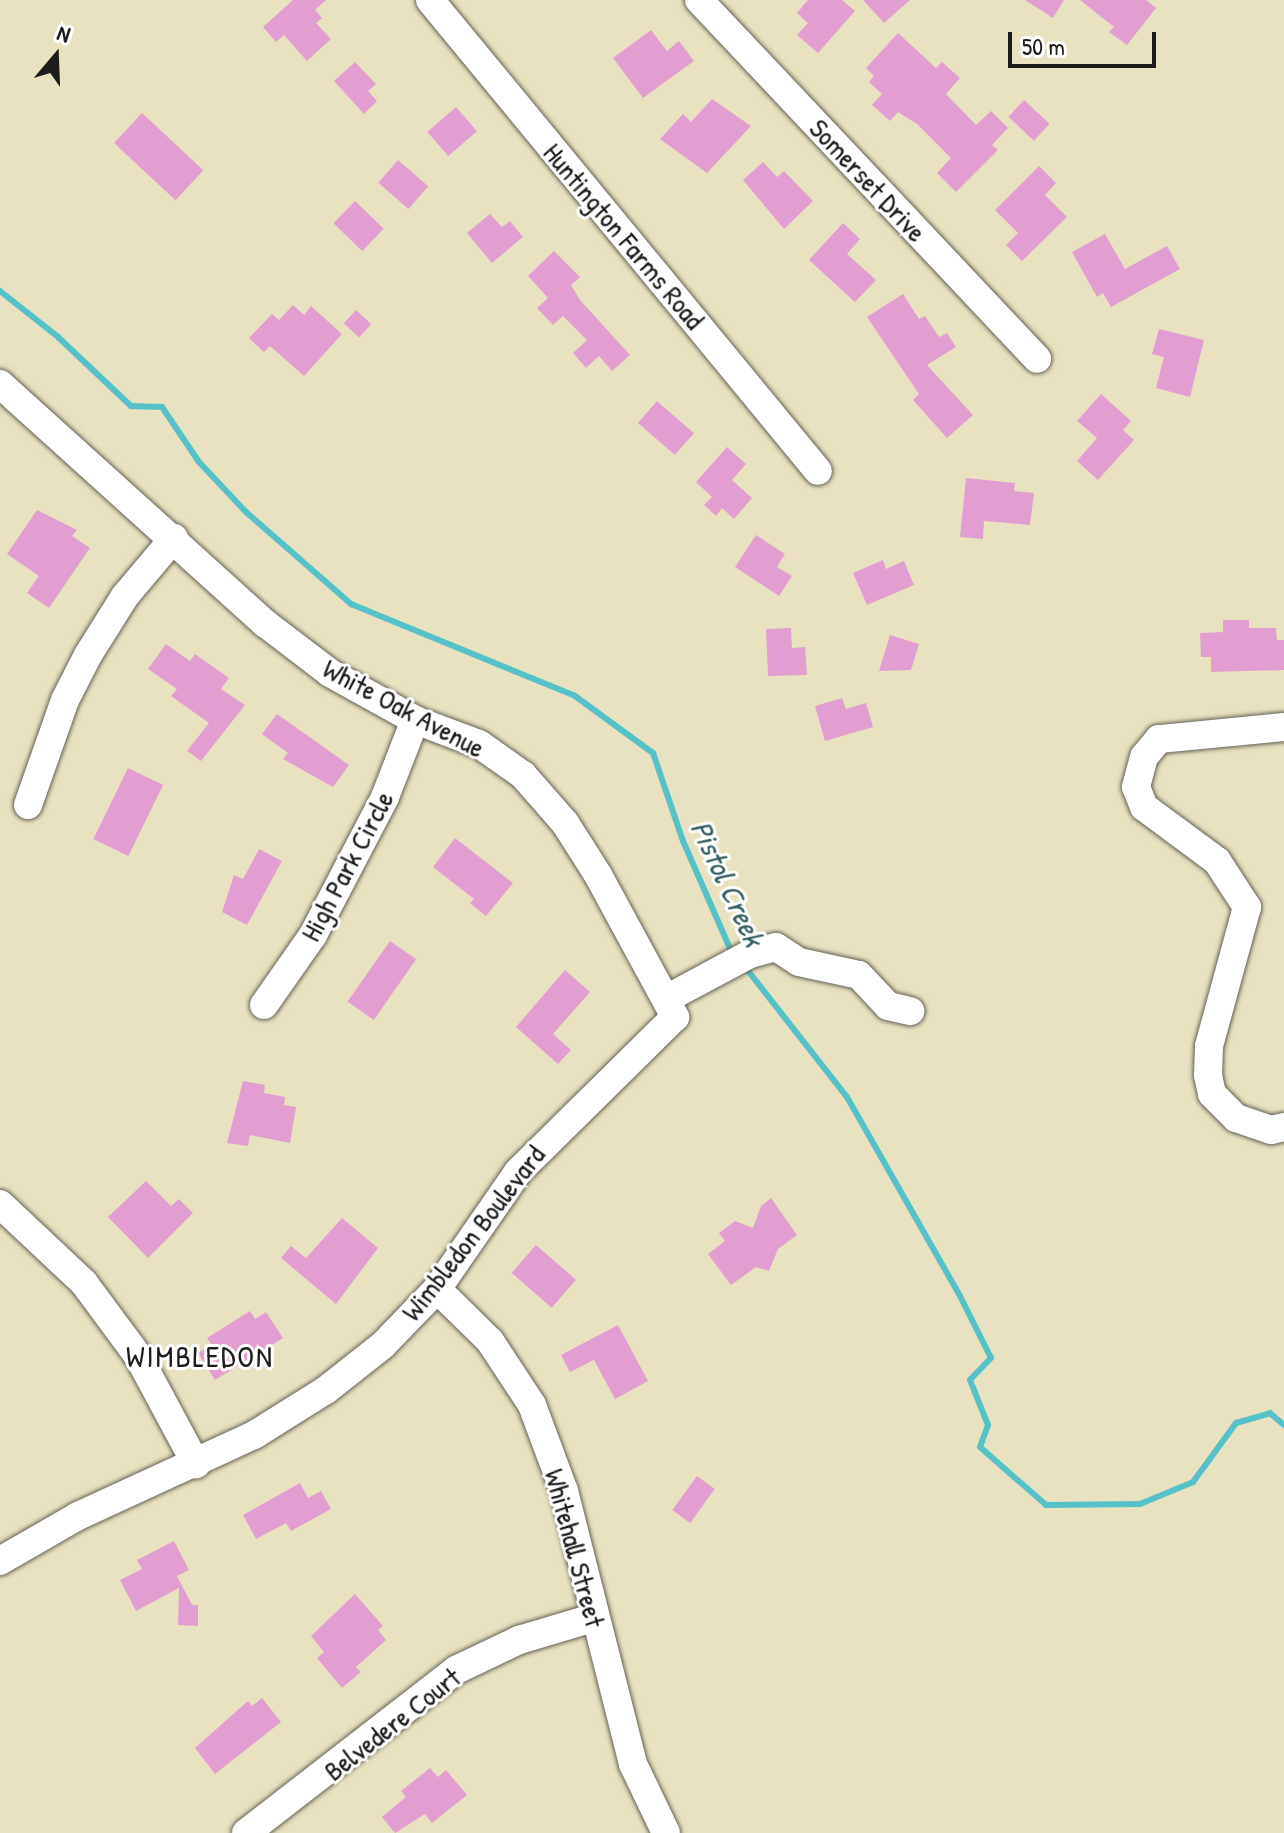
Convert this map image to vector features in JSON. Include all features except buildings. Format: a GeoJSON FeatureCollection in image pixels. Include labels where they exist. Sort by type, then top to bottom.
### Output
{"type":"FeatureCollection","features":[{"type":"Feature","properties":{"kind":"street","name":"Huntington Farms Road"},"geometry":{"type":"LineString","coordinates":[[430,0],[818,471]]}},
{"type":"Feature","properties":{"kind":"street","name":"Somerset Drive"},"geometry":{"type":"LineString","coordinates":[[699,0],[1037,359]]}},
{"type":"Feature","properties":{"kind":"street","name":"White Oak Avenue"},"geometry":{"type":"LineString","coordinates":[[0,384],[266,624],[330,673],[415,720],[479,744],[523,775],[582,849],[671,1008]]}},
{"type":"Feature","properties":{"kind":"street"},"geometry":{"type":"LineString","coordinates":[[28,805],[65,700],[88,655],[125,596],[174,538]]}},
{"type":"Feature","properties":{"kind":"street","name":"High Park Circle"},"geometry":{"type":"LineString","coordinates":[[264,1005],[313,935],[385,797],[415,720]]}},
{"type":"Feature","properties":{"kind":"street"},"geometry":{"type":"LineString","coordinates":[[1284,727],[1159,739],[1144,757],[1136,787],[1144,807],[1217,861],[1247,907],[1209,1046],[1208,1075],[1212,1094],[1236,1118],[1262,1129],[1284,1127]]}},
{"type":"Feature","properties":{"kind":"street","name":"Wimbledon Boulevard"},"geometry":{"type":"LineString","coordinates":[[0,1561],[78,1516],[196,1464],[326,1390],[383,1345],[437,1289],[518,1172],[671,1008],[721,970],[750,954],[776,947],[799,962],[859,975],[888,1006],[910,1011]]}},
{"type":"Feature","properties":{"kind":"street"},"geometry":{"type":"LineString","coordinates":[[0,1204],[84,1283],[138,1356],[196,1464]]}},
{"type":"Feature","properties":{"kind":"street","name":"Whitehall Street"},"geometry":{"type":"LineString","coordinates":[[437,1289],[490,1341],[532,1405],[564,1491],[593,1618],[633,1764],[666,1833]]}},
{"type":"Feature","properties":{"kind":"street","name":"Belvedere Court"},"geometry":{"type":"LineString","coordinates":[[246,1833],[456,1670],[519,1640],[593,1618]]}},
{"type":"Feature","properties":{"kind":"waterway","name":"Pistol Creek"},"geometry":{"type":"LineString","coordinates":[[0,291],[58,337],[131,406],[162,407],[199,462],[246,512],[351,604],[575,696],[653,753],[683,841],[732,953]]}},
{"type":"Feature","properties":{"kind":"waterway","name":"Pistol Creek"},"geometry":{"type":"LineString","coordinates":[[745,967],[847,1097],[960,1296],[991,1358],[970,1380],[988,1425],[980,1447],[1046,1505],[1140,1504],[1193,1482],[1236,1423],[1270,1413],[1284,1425]]}},
{"type":"Feature","properties":{"kind":"district","name":"WIMBLEDON"},"geometry":{"type":"Point","coordinates":[200,1356]}}]}
